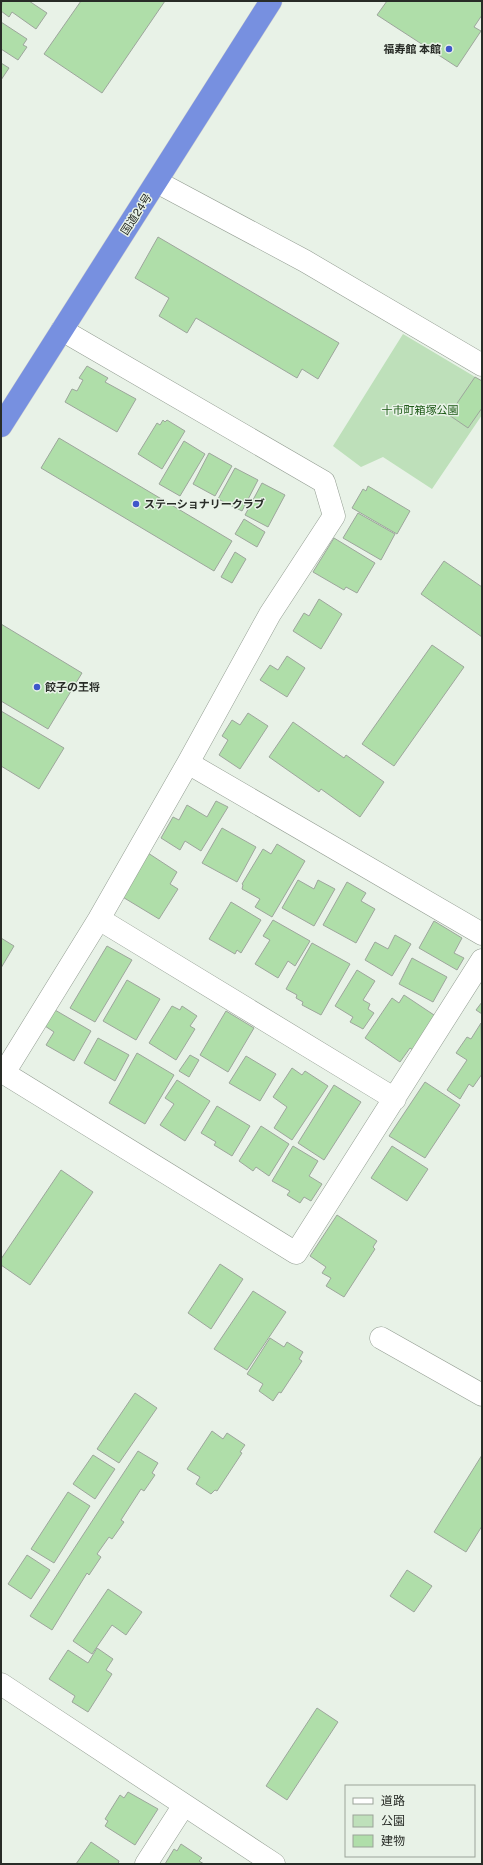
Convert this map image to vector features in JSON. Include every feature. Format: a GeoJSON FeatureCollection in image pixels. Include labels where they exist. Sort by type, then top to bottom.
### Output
{"type":"FeatureCollection","features":[{"type":"Feature","properties":{"kind":"highway","name":"国道24号"},"geometry":{"type":"LineString","coordinates":[[1,426],[271,1]]}},
{"type":"Feature","properties":{"kind":"street"},"geometry":{"type":"LineString","coordinates":[[157,182],[305,261],[482,365]]}},
{"type":"Feature","properties":{"kind":"street"},"geometry":{"type":"LineString","coordinates":[[62,330],[324,482],[334,516],[270,614],[188,763],[98,919],[4,1073],[296,1253],[482,960]]}},
{"type":"Feature","properties":{"kind":"street"},"geometry":{"type":"LineString","coordinates":[[188,763],[482,934]]}},
{"type":"Feature","properties":{"kind":"street"},"geometry":{"type":"LineString","coordinates":[[98,919],[395,1099]]}},
{"type":"Feature","properties":{"kind":"street"},"geometry":{"type":"LineString","coordinates":[[381,1338],[482,1395]]}},
{"type":"Feature","properties":{"kind":"street"},"geometry":{"type":"LineString","coordinates":[[1,1684],[274,1864]]}},
{"type":"Feature","properties":{"kind":"street"},"geometry":{"type":"LineString","coordinates":[[146,1864],[184,1805]]}},
{"type":"Feature","properties":{"kind":"green space","name":"十市町箱塚公園"},"geometry":{"type":"Polygon","coordinates":[[[403,334],[482,381],[482,415],[432,489],[383,457],[361,467],[333,446],[403,334]]]}},
{"type":"Feature","properties":{"kind":"building"},"geometry":{"type":"Polygon","coordinates":[[[2,1],[29,1],[47,13],[36,29],[12,12],[9,17],[1,11],[2,1]]]}},
{"type":"Feature","properties":{"kind":"building"},"geometry":{"type":"Polygon","coordinates":[[[81,1],[165,1],[102,93],[44,54],[81,1]]]}},
{"type":"Feature","properties":{"kind":"building","name":"福寿館 本館"},"geometry":{"type":"Polygon","coordinates":[[[387,1],[482,1],[482,15],[474,27],[481,31],[457,67],[377,15],[387,1]]]}},
{"type":"Feature","properties":{"kind":"building"},"geometry":{"type":"Polygon","coordinates":[[[1,22],[27,39],[23,45],[27,47],[18,60],[1,49],[1,22]]]}},
{"type":"Feature","properties":{"kind":"building"},"geometry":{"type":"Polygon","coordinates":[[[1,63],[9,68],[1,80],[1,63]]]}},
{"type":"Feature","properties":{"kind":"building"},"geometry":{"type":"Polygon","coordinates":[[[158,237],[339,343],[318,379],[302,369],[297,378],[196,318],[187,333],[159,316],[169,298],[135,278],[158,237]]]}},
{"type":"Feature","properties":{"kind":"building"},"geometry":{"type":"Polygon","coordinates":[[[87,366],[108,378],[105,382],[136,399],[117,432],[65,402],[72,389],[77,391],[83,380],[79,378],[87,366]]]}},
{"type":"Feature","properties":{"kind":"building"},"geometry":{"type":"Polygon","coordinates":[[[475,377],[482,381],[482,408],[468,428],[449,415],[475,377]]]}},
{"type":"Feature","properties":{"kind":"building"},"geometry":{"type":"Polygon","coordinates":[[[163,420],[165,422],[167,420],[185,431],[162,469],[138,454],[157,423],[160,425],[163,420]]]}},
{"type":"Feature","properties":{"kind":"building","name":"ステーショナリークラブ"},"geometry":{"type":"Polygon","coordinates":[[[59,438],[232,541],[214,571],[41,468],[59,438]]]}},
{"type":"Feature","properties":{"kind":"building"},"geometry":{"type":"Polygon","coordinates":[[[184,441],[205,454],[180,496],[159,484],[184,441]]]}},
{"type":"Feature","properties":{"kind":"building"},"geometry":{"type":"Polygon","coordinates":[[[209,453],[232,466],[215,496],[193,484],[209,453]]]}},
{"type":"Feature","properties":{"kind":"building"},"geometry":{"type":"Polygon","coordinates":[[[235,468],[258,480],[242,511],[218,499],[235,468]]]}},
{"type":"Feature","properties":{"kind":"building"},"geometry":{"type":"Polygon","coordinates":[[[262,483],[285,495],[268,527],[245,515],[262,483]]]}},
{"type":"Feature","properties":{"kind":"building"},"geometry":{"type":"Polygon","coordinates":[[[368,486],[410,511],[397,534],[352,508],[363,489],[366,491],[368,486]]]}},
{"type":"Feature","properties":{"kind":"building"},"geometry":{"type":"Polygon","coordinates":[[[358,513],[395,534],[381,560],[343,538],[358,513]]]}},
{"type":"Feature","properties":{"kind":"building"},"geometry":{"type":"Polygon","coordinates":[[[244,519],[265,532],[257,547],[235,534],[244,519]]]}},
{"type":"Feature","properties":{"kind":"building"},"geometry":{"type":"Polygon","coordinates":[[[334,538],[375,563],[357,593],[346,587],[344,590],[313,572],[334,538]]]}},
{"type":"Feature","properties":{"kind":"building"},"geometry":{"type":"Polygon","coordinates":[[[235,552],[246,559],[232,583],[221,577],[235,552]]]}},
{"type":"Feature","properties":{"kind":"building"},"geometry":{"type":"Polygon","coordinates":[[[444,561],[482,587],[482,637],[421,594],[444,561]]]}},
{"type":"Feature","properties":{"kind":"building"},"geometry":{"type":"Polygon","coordinates":[[[319,599],[342,614],[321,649],[293,631],[304,613],[309,616],[319,599]]]}},
{"type":"Feature","properties":{"kind":"building","name":"餃子の王将"},"geometry":{"type":"Polygon","coordinates":[[[1,624],[82,673],[48,729],[1,701],[1,624]]]}},
{"type":"Feature","properties":{"kind":"building"},"geometry":{"type":"Polygon","coordinates":[[[432,645],[464,667],[394,766],[362,744],[432,645]]]}},
{"type":"Feature","properties":{"kind":"building"},"geometry":{"type":"Polygon","coordinates":[[[287,656],[305,668],[287,697],[260,680],[270,665],[278,670],[287,656]]]}},
{"type":"Feature","properties":{"kind":"building"},"geometry":{"type":"Polygon","coordinates":[[[1,711],[64,748],[39,789],[1,766],[1,711]]]}},
{"type":"Feature","properties":{"kind":"building"},"geometry":{"type":"Polygon","coordinates":[[[248,713],[268,726],[240,769],[219,755],[228,740],[222,736],[232,720],[240,725],[248,713]]]}},
{"type":"Feature","properties":{"kind":"building"},"geometry":{"type":"Polygon","coordinates":[[[293,722],[344,758],[346,755],[384,782],[360,817],[321,789],[319,792],[269,757],[293,722]]]}},
{"type":"Feature","properties":{"kind":"building"},"geometry":{"type":"Polygon","coordinates":[[[216,801],[228,807],[201,851],[185,841],[180,850],[161,838],[173,817],[179,820],[187,805],[207,817],[216,801]]]}},
{"type":"Feature","properties":{"kind":"building"},"geometry":{"type":"Polygon","coordinates":[[[222,828],[256,847],[237,882],[202,863],[222,828]]]}},
{"type":"Feature","properties":{"kind":"building"},"geometry":{"type":"Polygon","coordinates":[[[277,844],[305,861],[272,917],[255,907],[260,899],[242,889],[242,884],[263,849],[271,854],[277,844]]]}},
{"type":"Feature","properties":{"kind":"building"},"geometry":{"type":"Polygon","coordinates":[[[148,853],[177,872],[170,884],[178,889],[159,919],[121,896],[148,853]]]}},
{"type":"Feature","properties":{"kind":"building"},"geometry":{"type":"Polygon","coordinates":[[[298,880],[314,889],[318,880],[335,889],[314,926],[282,908],[298,880]]]}},
{"type":"Feature","properties":{"kind":"building"},"geometry":{"type":"Polygon","coordinates":[[[347,882],[366,893],[361,901],[375,909],[356,943],[323,925],[347,882]]]}},
{"type":"Feature","properties":{"kind":"building"},"geometry":{"type":"Polygon","coordinates":[[[231,902],[261,920],[241,953],[237,950],[235,954],[209,939],[231,902]]]}},
{"type":"Feature","properties":{"kind":"building"},"geometry":{"type":"Polygon","coordinates":[[[273,920],[310,941],[295,966],[288,961],[278,978],[255,964],[270,940],[263,936],[273,920]]]}},
{"type":"Feature","properties":{"kind":"building"},"geometry":{"type":"Polygon","coordinates":[[[434,921],[462,938],[454,953],[464,958],[457,970],[419,948],[434,921]]]}},
{"type":"Feature","properties":{"kind":"building"},"geometry":{"type":"Polygon","coordinates":[[[395,935],[411,944],[392,976],[365,960],[375,942],[388,949],[395,935]]]}},
{"type":"Feature","properties":{"kind":"building"},"geometry":{"type":"Polygon","coordinates":[[[1,938],[14,946],[1,968],[1,938]]]}},
{"type":"Feature","properties":{"kind":"building"},"geometry":{"type":"Polygon","coordinates":[[[312,943],[350,964],[321,1015],[302,1005],[303,1002],[296,998],[297,995],[286,989],[312,943]]]}},
{"type":"Feature","properties":{"kind":"building"},"geometry":{"type":"Polygon","coordinates":[[[107,946],[132,960],[95,1022],[70,1008],[107,946]]]}},
{"type":"Feature","properties":{"kind":"building"},"geometry":{"type":"Polygon","coordinates":[[[412,958],[447,977],[433,1002],[399,984],[412,958]]]}},
{"type":"Feature","properties":{"kind":"building"},"geometry":{"type":"Polygon","coordinates":[[[357,970],[375,981],[363,1000],[370,1004],[368,1009],[374,1013],[363,1029],[350,1022],[353,1017],[335,1006],[357,970]]]}},
{"type":"Feature","properties":{"kind":"building"},"geometry":{"type":"Polygon","coordinates":[[[127,980],[160,999],[136,1040],[103,1021],[127,980]]]}},
{"type":"Feature","properties":{"kind":"building"},"geometry":{"type":"Polygon","coordinates":[[[404,995],[437,1017],[414,1051],[410,1048],[400,1062],[365,1038],[392,998],[399,1003],[404,995]]]}},
{"type":"Feature","properties":{"kind":"building"},"geometry":{"type":"Polygon","coordinates":[[[482,1002],[482,1014],[476,1010],[482,1002]]]}},
{"type":"Feature","properties":{"kind":"building"},"geometry":{"type":"Polygon","coordinates":[[[172,1006],[180,1010],[182,1006],[197,1016],[190,1026],[195,1029],[176,1060],[149,1043],[172,1006]]]}},
{"type":"Feature","properties":{"kind":"building"},"geometry":{"type":"Polygon","coordinates":[[[55,1010],[91,1031],[74,1061],[46,1045],[54,1032],[45,1026],[55,1010]]]}},
{"type":"Feature","properties":{"kind":"building"},"geometry":{"type":"Polygon","coordinates":[[[226,1011],[254,1028],[228,1072],[200,1055],[226,1011]]]}},
{"type":"Feature","properties":{"kind":"building"},"geometry":{"type":"Polygon","coordinates":[[[481,1023],[482,1074],[473,1087],[469,1084],[460,1099],[447,1090],[467,1060],[456,1053],[467,1037],[471,1039],[481,1023]]]}},
{"type":"Feature","properties":{"kind":"building"},"geometry":{"type":"Polygon","coordinates":[[[98,1038],[129,1055],[115,1081],[84,1063],[98,1038]]]}},
{"type":"Feature","properties":{"kind":"building"},"geometry":{"type":"Polygon","coordinates":[[[137,1053],[174,1075],[145,1124],[109,1103],[137,1053]]]}},
{"type":"Feature","properties":{"kind":"building"},"geometry":{"type":"Polygon","coordinates":[[[190,1055],[199,1060],[189,1077],[179,1071],[190,1055]]]}},
{"type":"Feature","properties":{"kind":"building"},"geometry":{"type":"Polygon","coordinates":[[[246,1056],[276,1074],[260,1101],[229,1083],[246,1056]]]}},
{"type":"Feature","properties":{"kind":"building"},"geometry":{"type":"Polygon","coordinates":[[[292,1068],[302,1075],[305,1071],[328,1086],[292,1140],[274,1128],[287,1107],[273,1097],[292,1068]]]}},
{"type":"Feature","properties":{"kind":"building"},"geometry":{"type":"Polygon","coordinates":[[[177,1080],[210,1101],[185,1141],[160,1125],[174,1104],[165,1098],[177,1080]]]}},
{"type":"Feature","properties":{"kind":"building"},"geometry":{"type":"Polygon","coordinates":[[[425,1082],[460,1105],[425,1158],[389,1136],[425,1082]]]}},
{"type":"Feature","properties":{"kind":"building"},"geometry":{"type":"Polygon","coordinates":[[[334,1085],[361,1102],[324,1160],[298,1143],[334,1085]]]}},
{"type":"Feature","properties":{"kind":"building"},"geometry":{"type":"Polygon","coordinates":[[[217,1106],[250,1126],[232,1156],[214,1145],[216,1142],[201,1133],[217,1106]]]}},
{"type":"Feature","properties":{"kind":"building"},"geometry":{"type":"Polygon","coordinates":[[[261,1126],[289,1144],[269,1176],[256,1167],[253,1171],[239,1161],[261,1126]]]}},
{"type":"Feature","properties":{"kind":"building"},"geometry":{"type":"Polygon","coordinates":[[[293,1146],[318,1161],[309,1176],[322,1184],[311,1201],[304,1197],[300,1203],[287,1195],[290,1191],[272,1181],[293,1146]]]}},
{"type":"Feature","properties":{"kind":"building"},"geometry":{"type":"Polygon","coordinates":[[[392,1146],[428,1169],[407,1201],[371,1178],[392,1146]]]}},
{"type":"Feature","properties":{"kind":"building"},"geometry":{"type":"Polygon","coordinates":[[[61,1170],[93,1192],[30,1285],[1,1265],[1,1259],[61,1170]]]}},
{"type":"Feature","properties":{"kind":"building"},"geometry":{"type":"Polygon","coordinates":[[[337,1215],[377,1241],[373,1247],[375,1249],[344,1297],[326,1286],[331,1278],[322,1273],[326,1267],[310,1256],[337,1215]]]}},
{"type":"Feature","properties":{"kind":"building"},"geometry":{"type":"Polygon","coordinates":[[[220,1264],[243,1279],[211,1329],[188,1313],[220,1264]]]}},
{"type":"Feature","properties":{"kind":"building"},"geometry":{"type":"Polygon","coordinates":[[[253,1291],[286,1312],[247,1370],[214,1349],[253,1291]]]}},
{"type":"Feature","properties":{"kind":"building"},"geometry":{"type":"Polygon","coordinates":[[[270,1338],[284,1347],[287,1342],[303,1352],[299,1359],[302,1361],[281,1393],[279,1392],[273,1401],[259,1391],[263,1384],[247,1374],[270,1338]]]}},
{"type":"Feature","properties":{"kind":"building"},"geometry":{"type":"Polygon","coordinates":[[[135,1393],[157,1408],[119,1463],[97,1449],[135,1393]]]}},
{"type":"Feature","properties":{"kind":"building"},"geometry":{"type":"Polygon","coordinates":[[[212,1431],[223,1439],[227,1433],[245,1445],[240,1452],[242,1453],[217,1491],[215,1490],[211,1494],[196,1484],[200,1477],[187,1469],[212,1431]]]}},
{"type":"Feature","properties":{"kind":"building"},"geometry":{"type":"Polygon","coordinates":[[[138,1451],[158,1463],[152,1473],[155,1475],[144,1491],[141,1489],[121,1520],[124,1522],[112,1539],[109,1537],[97,1554],[101,1557],[89,1575],[87,1573],[52,1630],[30,1616],[138,1451]]]}},
{"type":"Feature","properties":{"kind":"building"},"geometry":{"type":"Polygon","coordinates":[[[93,1455],[115,1469],[95,1499],[73,1484],[93,1455]]]}},
{"type":"Feature","properties":{"kind":"building"},"geometry":{"type":"Polygon","coordinates":[[[482,1455],[482,1526],[466,1552],[434,1532],[482,1455]]]}},
{"type":"Feature","properties":{"kind":"building"},"geometry":{"type":"Polygon","coordinates":[[[68,1492],[90,1506],[54,1563],[31,1549],[68,1492]]]}},
{"type":"Feature","properties":{"kind":"building"},"geometry":{"type":"Polygon","coordinates":[[[27,1555],[50,1570],[31,1599],[8,1584],[27,1555]]]}},
{"type":"Feature","properties":{"kind":"building"},"geometry":{"type":"Polygon","coordinates":[[[407,1570],[432,1586],[414,1612],[390,1596],[407,1570]]]}},
{"type":"Feature","properties":{"kind":"building"},"geometry":{"type":"Polygon","coordinates":[[[108,1589],[142,1612],[126,1635],[112,1625],[92,1654],[73,1641],[108,1589]]]}},
{"type":"Feature","properties":{"kind":"building"},"geometry":{"type":"Polygon","coordinates":[[[97,1648],[113,1659],[106,1670],[112,1674],[88,1712],[72,1702],[75,1696],[49,1679],[68,1650],[88,1663],[97,1648]]]}},
{"type":"Feature","properties":{"kind":"building"},"geometry":{"type":"Polygon","coordinates":[[[317,1708],[338,1722],[287,1800],[266,1786],[317,1708]]]}},
{"type":"Feature","properties":{"kind":"building"},"geometry":{"type":"Polygon","coordinates":[[[128,1792],[158,1809],[135,1845],[105,1826],[108,1821],[105,1819],[120,1795],[124,1798],[128,1792]]]}},
{"type":"Feature","properties":{"kind":"building"},"geometry":{"type":"Polygon","coordinates":[[[91,1842],[119,1861],[118,1864],[76,1864],[91,1842]]]}},
{"type":"Feature","properties":{"kind":"building"},"geometry":{"type":"Polygon","coordinates":[[[181,1844],[202,1858],[199,1861],[204,1864],[165,1864],[174,1849],[177,1851],[181,1844]]]}},
{"type":"Feature","properties":{"kind":"place","name":"福寿館 本館"},"geometry":{"type":"Point","coordinates":[449,49]}},
{"type":"Feature","properties":{"kind":"place","name":"ステーショナリークラブ"},"geometry":{"type":"Point","coordinates":[136,504]}},
{"type":"Feature","properties":{"kind":"place","name":"餃子の王将"},"geometry":{"type":"Point","coordinates":[37,687]}}]}
